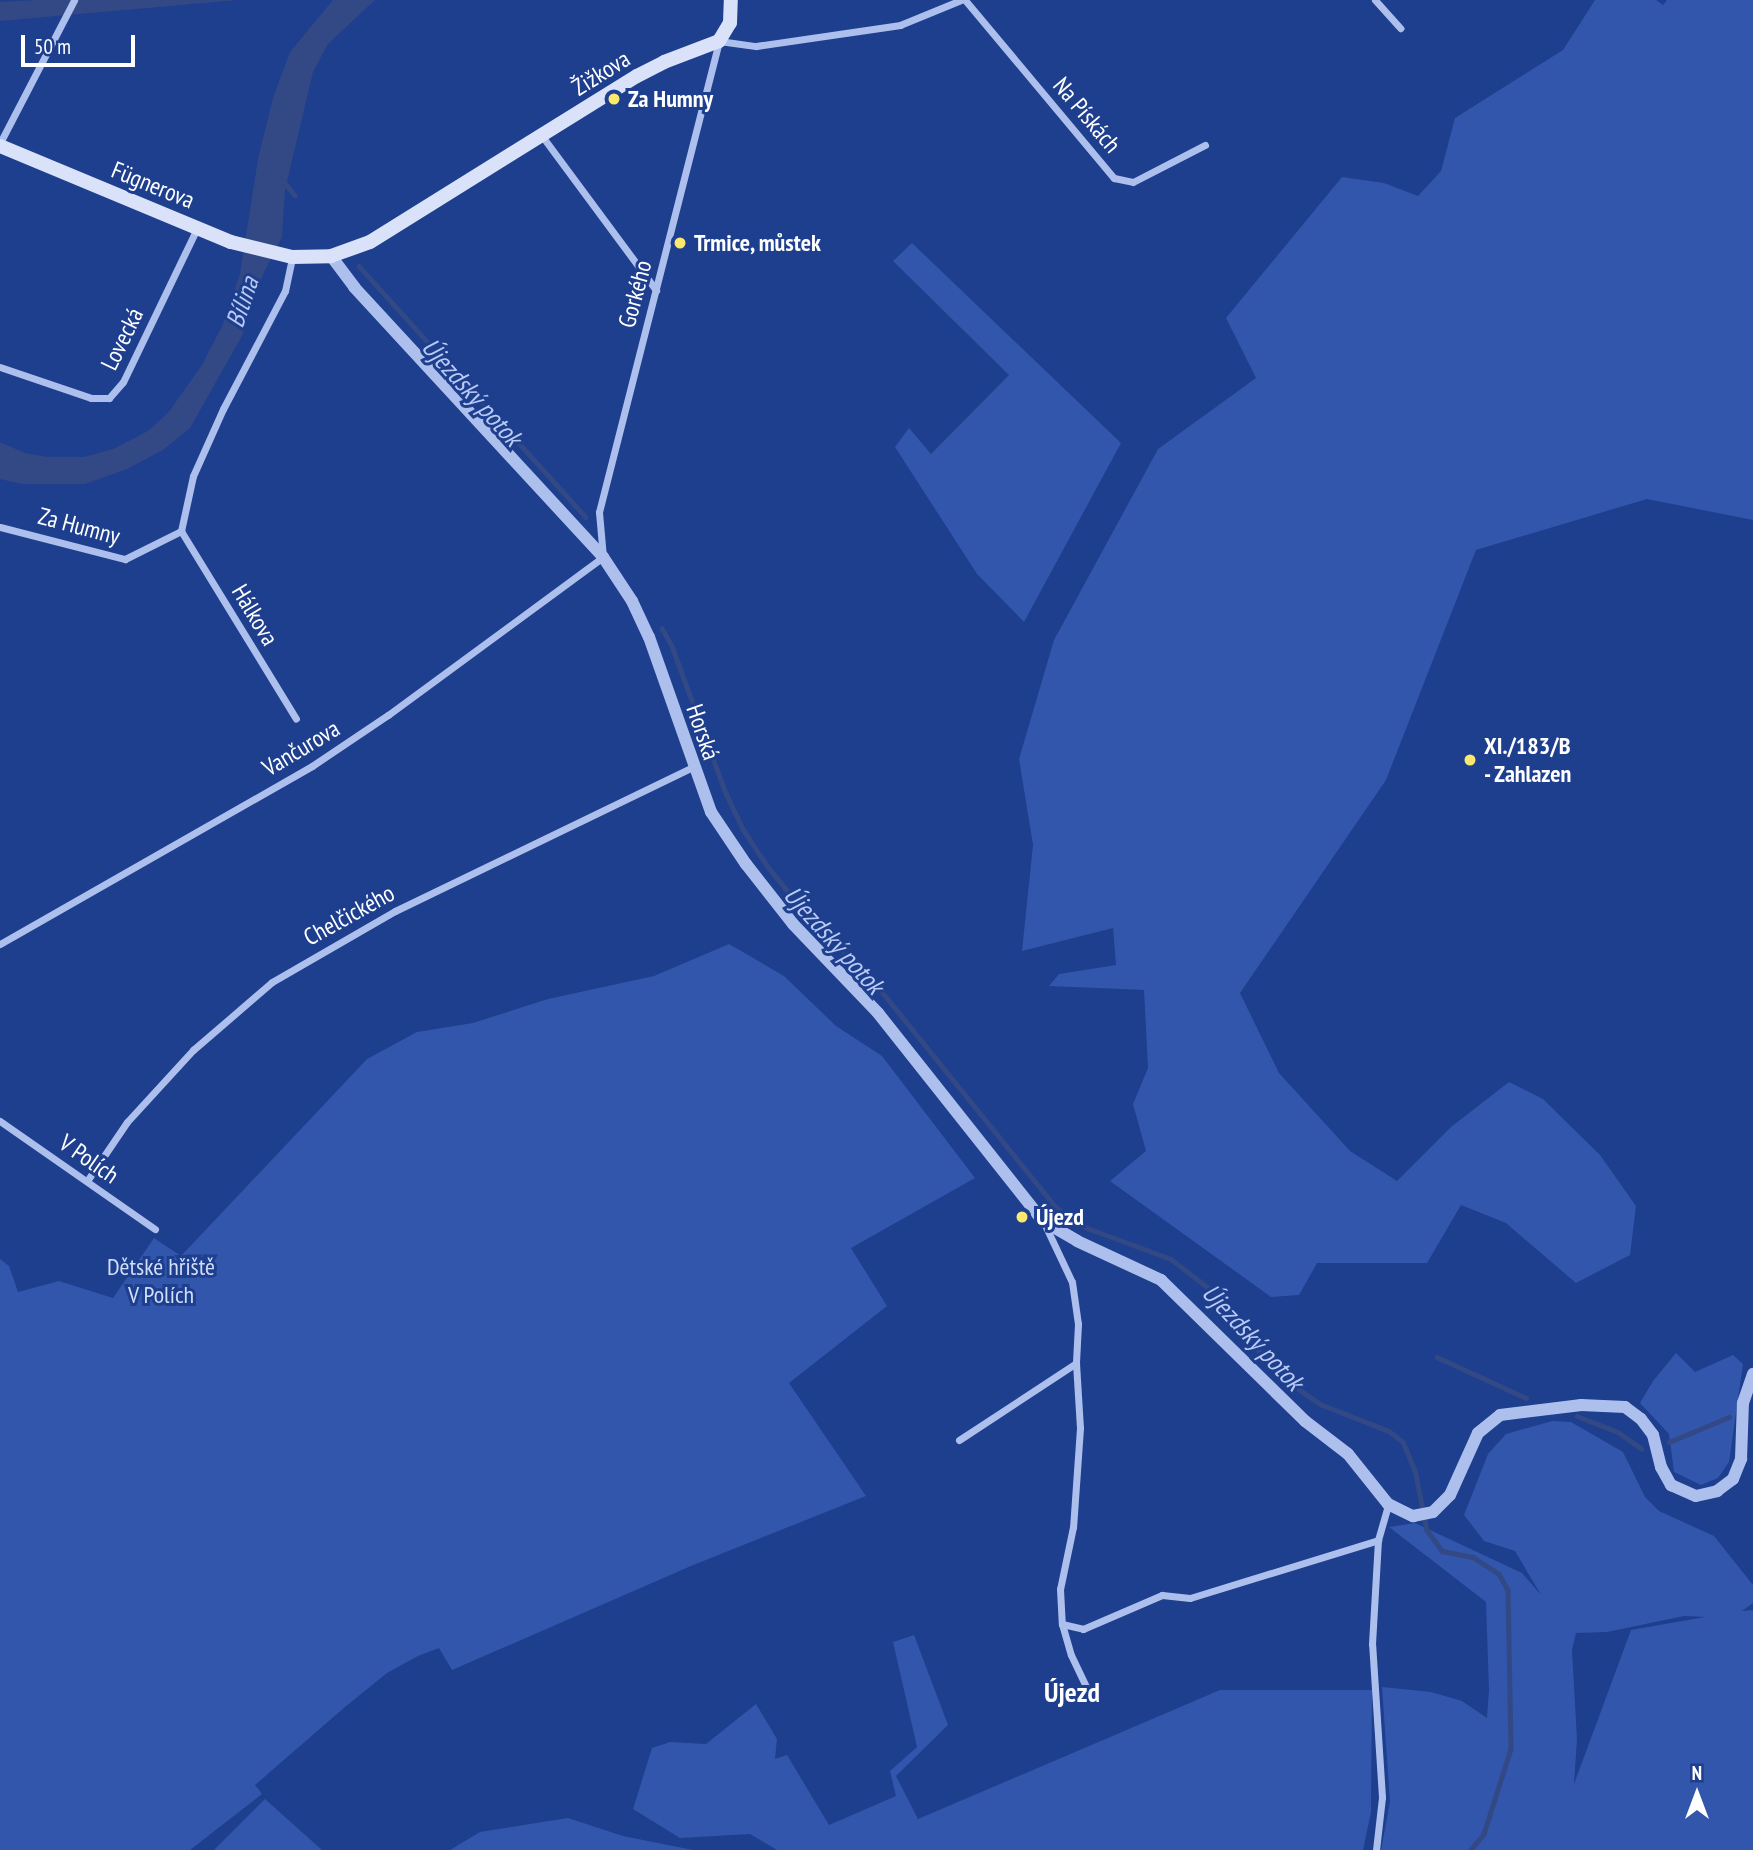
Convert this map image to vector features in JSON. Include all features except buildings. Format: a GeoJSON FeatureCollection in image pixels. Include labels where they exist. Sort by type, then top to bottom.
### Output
{"type":"FeatureCollection","features":[{"type":"Feature","properties":{"kind":"main road"},"geometry":{"type":"LineString","coordinates":[[719,41],[730,23],[731,0]]}},
{"type":"Feature","properties":{"kind":"main road","name":"Žižkova"},"geometry":{"type":"LineString","coordinates":[[285,256],[331,256],[370,242],[664,62],[719,41]]}},
{"type":"Feature","properties":{"kind":"main road","name":"Fügnerova"},"geometry":{"type":"LineString","coordinates":[[0,144],[231,242],[285,256]]}},
{"type":"Feature","properties":{"kind":"street"},"geometry":{"type":"LineString","coordinates":[[0,144],[74,0]]}},
{"type":"Feature","properties":{"kind":"street","name":"Žižkova"},"geometry":{"type":"LineString","coordinates":[[719,41],[756,46],[900,25],[963,0]]}},
{"type":"Feature","properties":{"kind":"street","name":"Na Pískách"},"geometry":{"type":"LineString","coordinates":[[963,0],[1114,178],[1133,182],[1205,145]]}},
{"type":"Feature","properties":{"kind":"street"},"geometry":{"type":"LineString","coordinates":[[1375,0],[1400,28]]}},
{"type":"Feature","properties":{"kind":"street","name":"Gorkého"},"geometry":{"type":"LineString","coordinates":[[603,557],[599,512],[719,41]]}},
{"type":"Feature","properties":{"kind":"street"},"geometry":{"type":"LineString","coordinates":[[542,136],[656,290]]}},
{"type":"Feature","properties":{"kind":"street","name":"Lovecká"},"geometry":{"type":"LineString","coordinates":[[0,367],[91,398],[109,398],[123,382],[197,228]]}},
{"type":"Feature","properties":{"kind":"street"},"geometry":{"type":"LineString","coordinates":[[181,531],[193,476],[223,409],[285,291],[285,256]]}},
{"type":"Feature","properties":{"kind":"street","name":"Horská"},"geometry":{"type":"LineString","coordinates":[[331,256],[354,287],[603,557],[632,601],[649,638],[711,812],[746,864],[793,923],[878,1013],[1043,1221]]}},
{"type":"Feature","properties":{"kind":"street","name":"Za Humny"},"geometry":{"type":"LineString","coordinates":[[0,527],[124,559],[181,531]]}},
{"type":"Feature","properties":{"kind":"street","name":"Hálkova"},"geometry":{"type":"LineString","coordinates":[[181,531],[296,719]]}},
{"type":"Feature","properties":{"kind":"street","name":"Vančurova"},"geometry":{"type":"LineString","coordinates":[[0,944],[312,766],[388,715],[603,557]]}},
{"type":"Feature","properties":{"kind":"street","name":"Chelčického"},"geometry":{"type":"LineString","coordinates":[[87,1181],[127,1122],[193,1050],[272,982],[395,911],[693,767]]}},
{"type":"Feature","properties":{"kind":"street","name":"V Polích"},"geometry":{"type":"LineString","coordinates":[[0,1121],[155,1229]]}},
{"type":"Feature","properties":{"kind":"street"},"geometry":{"type":"LineString","coordinates":[[1043,1221],[1072,1282],[1078,1324],[1076,1363],[1080,1428],[1073,1527],[1060,1589],[1062,1624],[1071,1655],[1091,1697]]}},
{"type":"Feature","properties":{"kind":"street"},"geometry":{"type":"LineString","coordinates":[[1043,1221],[1086,1245],[1161,1280],[1305,1421],[1348,1454],[1388,1504],[1413,1516],[1433,1512],[1450,1495],[1478,1433],[1500,1415],[1546,1407],[1625,1407],[1641,1419],[1653,1435],[1661,1467],[1671,1485],[1696,1496],[1717,1492],[1733,1479],[1741,1459],[1743,1403],[1753,1374]]}},
{"type":"Feature","properties":{"kind":"street"},"geometry":{"type":"LineString","coordinates":[[959,1440],[1076,1363]]}},
{"type":"Feature","properties":{"kind":"street"},"geometry":{"type":"LineString","coordinates":[[1376,1850],[1382,1797],[1372,1644],[1378,1540],[1388,1504]]}},
{"type":"Feature","properties":{"kind":"street"},"geometry":{"type":"LineString","coordinates":[[1062,1624],[1083,1629],[1162,1595],[1190,1598],[1378,1540]]}},
{"type":"Feature","properties":{"kind":"green space"},"geometry":{"type":"Polygon","coordinates":[[[1595,0],[1656,0],[1663,5],[1667,0],[1753,0],[1753,520],[1647,499],[1476,550],[1386,780],[1240,993],[1279,1073],[1350,1151],[1397,1181],[1451,1127],[1509,1082],[1543,1099],[1600,1155],[1636,1206],[1630,1255],[1576,1283],[1506,1223],[1461,1205],[1427,1263],[1317,1263],[1299,1295],[1271,1297],[1110,1181],[1146,1151],[1133,1104],[1148,1068],[1144,990],[1049,986],[1059,974],[1116,965],[1113,928],[1022,951],[1033,845],[1019,759],[1054,640],[1158,449],[1256,378],[1226,318],[1342,177],[1384,183],[1418,196],[1441,171],[1455,118],[1563,50],[1595,0]]]}},
{"type":"Feature","properties":{"kind":"green space"},"geometry":{"type":"Polygon","coordinates":[[[912,243],[1121,443],[1024,622],[977,574],[895,447],[909,428],[931,454],[1009,375],[893,261],[912,243]]]}},
{"type":"Feature","properties":{"kind":"green space","name":"Dětské hřiště V Polích"},"geometry":{"type":"Polygon","coordinates":[[[729,944],[784,976],[836,1026],[882,1056],[975,1178],[851,1248],[887,1306],[789,1383],[866,1496],[691,1566],[452,1670],[439,1648],[418,1656],[387,1673],[345,1707],[255,1785],[262,1794],[190,1850],[0,1850],[0,1259],[9,1266],[18,1292],[59,1281],[113,1298],[154,1238],[181,1256],[367,1059],[417,1032],[473,1023],[548,999],[654,976],[729,944]]]}},
{"type":"Feature","properties":{"kind":"green space"},"geometry":{"type":"Polygon","coordinates":[[[1676,1353],[1695,1372],[1733,1355],[1743,1364],[1729,1462],[1718,1478],[1701,1485],[1674,1472],[1669,1434],[1640,1403],[1653,1381],[1676,1353]]]}},
{"type":"Feature","properties":{"kind":"green space"},"geometry":{"type":"Polygon","coordinates":[[[1552,1421],[1571,1422],[1623,1452],[1645,1497],[1659,1511],[1714,1536],[1753,1585],[1753,1603],[1742,1611],[1753,1610],[1753,1850],[1381,1850],[1390,1802],[1382,1687],[1431,1692],[1462,1701],[1487,1718],[1489,1690],[1486,1602],[1389,1527],[1415,1523],[1522,1573],[1541,1595],[1515,1551],[1484,1541],[1464,1515],[1488,1454],[1506,1434],[1552,1421]],[[1684,1616],[1607,1632],[1576,1633],[1572,1650],[1577,1739],[1574,1784],[1631,1630],[1705,1617],[1684,1616]]]}},
{"type":"Feature","properties":{"kind":"green space"},"geometry":{"type":"Polygon","coordinates":[[[914,1635],[948,1725],[896,1776],[918,1819],[1220,1690],[1372,1690],[1371,1812],[1363,1850],[777,1850],[750,1834],[680,1838],[633,1809],[652,1748],[670,1742],[706,1744],[756,1704],[777,1739],[775,1759],[787,1755],[829,1825],[896,1796],[890,1771],[917,1747],[893,1642],[914,1635]]]}},
{"type":"Feature","properties":{"kind":"green space"},"geometry":{"type":"Polygon","coordinates":[[[265,1799],[322,1850],[214,1850],[265,1799]]]}},
{"type":"Feature","properties":{"kind":"green space"},"geometry":{"type":"Polygon","coordinates":[[[568,1818],[623,1836],[693,1850],[450,1850],[480,1832],[568,1818]]]}},
{"type":"Feature","properties":{"kind":"water"},"geometry":{"type":"Polygon","coordinates":[[[238,0],[0,21],[0,2],[238,0]]]}},
{"type":"Feature","properties":{"kind":"water","name":"Bílina"},"geometry":{"type":"Polygon","coordinates":[[[333,0],[375,0],[328,44],[313,72],[285,190],[282,237],[264,272],[243,334],[190,428],[163,450],[127,469],[85,484],[22,484],[0,479],[0,442],[25,453],[48,457],[84,457],[113,449],[148,431],[168,413],[202,365],[223,324],[240,274],[258,159],[273,98],[290,52],[333,0]]]}},
{"type":"Feature","properties":{"kind":"waterway","name":"Újezdský potok"},"geometry":{"type":"LineString","coordinates":[[284,182],[295,195]]}},
{"type":"Feature","properties":{"kind":"waterway","name":"Újezdský potok"},"geometry":{"type":"LineString","coordinates":[[359,266],[586,517]]}},
{"type":"Feature","properties":{"kind":"waterway","name":"Újezdský potok"},"geometry":{"type":"LineString","coordinates":[[662,628],[672,646],[725,791],[743,829],[768,867],[805,912],[879,988],[1054,1205],[1072,1220],[1090,1229],[1171,1259],[1210,1289],[1234,1326],[1293,1385],[1320,1404],[1389,1431],[1403,1442],[1415,1470],[1427,1530],[1442,1551],[1473,1557],[1499,1574],[1508,1590],[1511,1749],[1484,1834],[1471,1850]]}},
{"type":"Feature","properties":{"kind":"waterway"},"geometry":{"type":"LineString","coordinates":[[1437,1357],[1526,1398]]}},
{"type":"Feature","properties":{"kind":"waterway"},"geometry":{"type":"LineString","coordinates":[[1577,1416],[1618,1432],[1642,1449]]}},
{"type":"Feature","properties":{"kind":"waterway"},"geometry":{"type":"LineString","coordinates":[[1669,1442],[1729,1417]]}},
{"type":"Feature","properties":{"kind":"place","name":"Za Humny"},"geometry":{"type":"Point","coordinates":[614,99]}},
{"type":"Feature","properties":{"kind":"place","name":"Trmice, můstek"},"geometry":{"type":"Point","coordinates":[680,243]}},
{"type":"Feature","properties":{"kind":"place","name":"XI./183/B - Zahlazen"},"geometry":{"type":"Point","coordinates":[1470,760]}},
{"type":"Feature","properties":{"kind":"place","name":"Újezd"},"geometry":{"type":"Point","coordinates":[1022,1217]}},
{"type":"Feature","properties":{"kind":"district","name":"Újezd"},"geometry":{"type":"Point","coordinates":[1072,1692]}}]}
